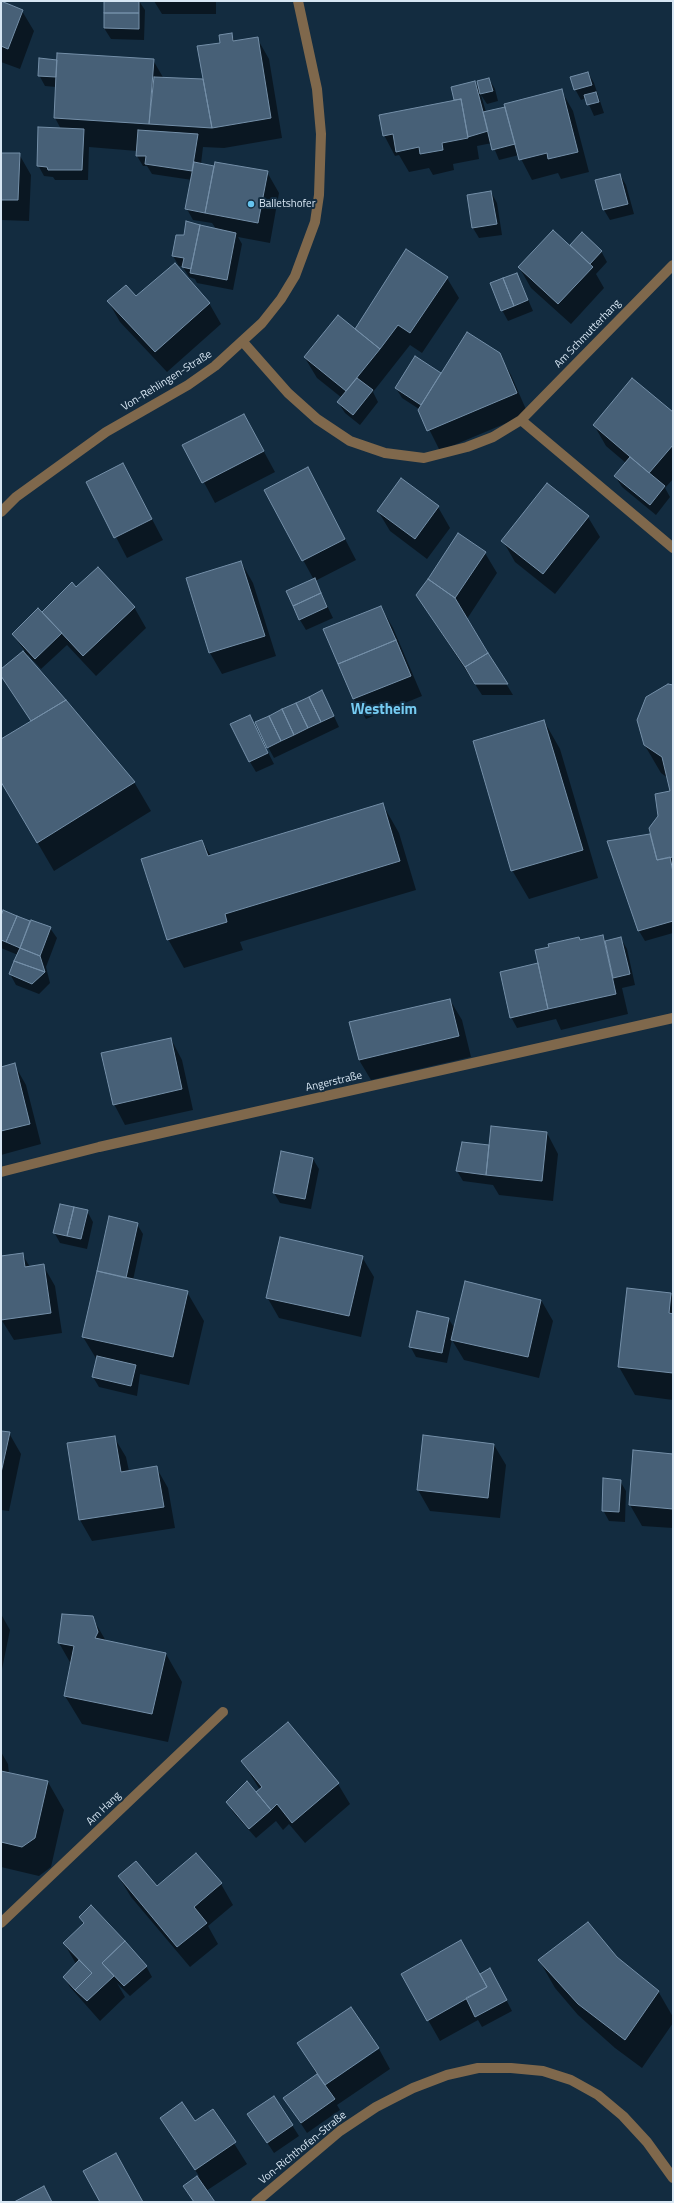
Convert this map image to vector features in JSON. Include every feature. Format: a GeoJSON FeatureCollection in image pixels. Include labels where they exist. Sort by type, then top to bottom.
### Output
{"type":"FeatureCollection","features":[{"type":"Feature","properties":{"kind":"street","name":"Von-Rehlingen-Straße"},"geometry":{"type":"LineString","coordinates":[[1,512],[16,498],[106,432],[188,385],[216,366],[243,342],[267,317],[295,276],[315,222],[319,195],[321,134],[317,89],[298,1]]}},
{"type":"Feature","properties":{"kind":"street","name":"Am Schmutterhang"},"geometry":{"type":"LineString","coordinates":[[243,342],[288,393],[316,419],[350,441],[385,454],[424,458],[467,447],[493,437],[521,420],[673,265]]}},
{"type":"Feature","properties":{"kind":"street"},"geometry":{"type":"LineString","coordinates":[[521,420],[673,548]]}},
{"type":"Feature","properties":{"kind":"street","name":"Angerstraße"},"geometry":{"type":"LineString","coordinates":[[1,1172],[99,1147],[673,1018]]}},
{"type":"Feature","properties":{"kind":"street","name":"Am Hang"},"geometry":{"type":"LineString","coordinates":[[1,1923],[223,1712]]}},
{"type":"Feature","properties":{"kind":"street","name":"Von-Richthofen-Straße"},"geometry":{"type":"LineString","coordinates":[[256,2202],[340,2131],[376,2108],[413,2088],[447,2075],[478,2068],[511,2068],[543,2071],[571,2080],[598,2095],[623,2116],[647,2142],[673,2178]]}},
{"type":"Feature","properties":{"kind":"building"},"geometry":{"type":"Polygon","coordinates":[[[1,1],[23,10],[8,49],[1,46],[1,1]]]}},
{"type":"Feature","properties":{"kind":"building"},"geometry":{"type":"Polygon","coordinates":[[[104,1],[139,1],[139,13],[104,13],[104,1]]]}},
{"type":"Feature","properties":{"kind":"building"},"geometry":{"type":"Polygon","coordinates":[[[104,13],[139,13],[139,29],[104,28],[104,13]]]}},
{"type":"Feature","properties":{"kind":"building"},"geometry":{"type":"Polygon","coordinates":[[[232,33],[233,41],[258,37],[271,118],[212,128],[197,46],[220,43],[219,35],[232,33]]]}},
{"type":"Feature","properties":{"kind":"building"},"geometry":{"type":"Polygon","coordinates":[[[57,53],[154,59],[149,124],[54,118],[57,53]]]}},
{"type":"Feature","properties":{"kind":"building"},"geometry":{"type":"Polygon","coordinates":[[[39,58],[57,60],[56,77],[38,76],[39,58]]]}},
{"type":"Feature","properties":{"kind":"building"},"geometry":{"type":"Polygon","coordinates":[[[588,72],[592,85],[574,90],[570,77],[588,72]]]}},
{"type":"Feature","properties":{"kind":"building"},"geometry":{"type":"Polygon","coordinates":[[[154,77],[203,79],[212,128],[149,124],[154,77]]]}},
{"type":"Feature","properties":{"kind":"building"},"geometry":{"type":"Polygon","coordinates":[[[489,78],[493,91],[480,94],[477,81],[489,78]]]}},
{"type":"Feature","properties":{"kind":"building"},"geometry":{"type":"Polygon","coordinates":[[[475,81],[488,131],[468,137],[461,99],[454,100],[451,87],[475,81]]]}},
{"type":"Feature","properties":{"kind":"building"},"geometry":{"type":"Polygon","coordinates":[[[562,89],[578,152],[548,159],[547,153],[519,160],[504,104],[562,89]]]}},
{"type":"Feature","properties":{"kind":"building"},"geometry":{"type":"Polygon","coordinates":[[[596,92],[599,102],[587,105],[584,95],[596,92]]]}},
{"type":"Feature","properties":{"kind":"building"},"geometry":{"type":"Polygon","coordinates":[[[461,99],[468,138],[442,143],[443,150],[420,154],[419,147],[396,152],[393,134],[383,136],[379,115],[461,99]]]}},
{"type":"Feature","properties":{"kind":"building"},"geometry":{"type":"Polygon","coordinates":[[[505,107],[515,144],[492,150],[483,112],[505,107]]]}},
{"type":"Feature","properties":{"kind":"building"},"geometry":{"type":"Polygon","coordinates":[[[38,127],[84,129],[82,170],[48,170],[47,167],[37,166],[38,127]]]}},
{"type":"Feature","properties":{"kind":"building"},"geometry":{"type":"Polygon","coordinates":[[[138,130],[198,134],[192,171],[145,164],[146,156],[136,156],[138,130]]]}},
{"type":"Feature","properties":{"kind":"building"},"geometry":{"type":"Polygon","coordinates":[[[1,153],[20,153],[18,200],[1,200],[1,153]]]}},
{"type":"Feature","properties":{"kind":"building"},"geometry":{"type":"Polygon","coordinates":[[[194,162],[214,166],[205,213],[185,209],[194,162]]]}},
{"type":"Feature","properties":{"kind":"building"},"geometry":{"type":"Polygon","coordinates":[[[215,162],[268,171],[258,223],[205,213],[215,162]]]}},
{"type":"Feature","properties":{"kind":"building"},"geometry":{"type":"Polygon","coordinates":[[[620,174],[628,204],[603,210],[595,180],[620,174]]]}},
{"type":"Feature","properties":{"kind":"building"},"geometry":{"type":"Polygon","coordinates":[[[491,191],[497,224],[472,228],[467,195],[491,191]]]}},
{"type":"Feature","properties":{"kind":"building"},"geometry":{"type":"Polygon","coordinates":[[[186,221],[200,225],[191,269],[182,267],[184,258],[172,256],[176,235],[184,235],[186,221]]]}},
{"type":"Feature","properties":{"kind":"building"},"geometry":{"type":"Polygon","coordinates":[[[200,225],[236,233],[227,280],[190,273],[200,225]]]}},
{"type":"Feature","properties":{"kind":"building"},"geometry":{"type":"Polygon","coordinates":[[[553,230],[593,267],[558,304],[518,267],[553,230]]]}},
{"type":"Feature","properties":{"kind":"building"},"geometry":{"type":"Polygon","coordinates":[[[582,232],[602,251],[590,264],[570,245],[582,232]]]}},
{"type":"Feature","properties":{"kind":"building"},"geometry":{"type":"Polygon","coordinates":[[[406,249],[448,277],[410,333],[398,325],[380,349],[355,329],[406,249]]]}},
{"type":"Feature","properties":{"kind":"building"},"geometry":{"type":"Polygon","coordinates":[[[175,263],[210,303],[155,352],[107,301],[126,285],[136,296],[175,263]]]}},
{"type":"Feature","properties":{"kind":"building"},"geometry":{"type":"Polygon","coordinates":[[[517,273],[528,300],[514,306],[503,278],[517,273]]]}},
{"type":"Feature","properties":{"kind":"building"},"geometry":{"type":"Polygon","coordinates":[[[503,278],[514,306],[501,311],[490,283],[503,278]]]}},
{"type":"Feature","properties":{"kind":"building"},"geometry":{"type":"Polygon","coordinates":[[[338,315],[380,349],[346,391],[304,357],[338,315]]]}},
{"type":"Feature","properties":{"kind":"building"},"geometry":{"type":"Polygon","coordinates":[[[467,332],[500,353],[517,393],[427,431],[418,410],[467,332]]]}},
{"type":"Feature","properties":{"kind":"building"},"geometry":{"type":"Polygon","coordinates":[[[415,356],[441,373],[421,405],[395,388],[415,356]]]}},
{"type":"Feature","properties":{"kind":"building"},"geometry":{"type":"Polygon","coordinates":[[[357,378],[373,390],[353,415],[337,402],[357,378]]]}},
{"type":"Feature","properties":{"kind":"building"},"geometry":{"type":"Polygon","coordinates":[[[632,378],[673,412],[673,445],[649,473],[593,425],[632,378]]]}},
{"type":"Feature","properties":{"kind":"building"},"geometry":{"type":"Polygon","coordinates":[[[244,414],[264,451],[202,483],[182,445],[244,414]]]}},
{"type":"Feature","properties":{"kind":"building"},"geometry":{"type":"Polygon","coordinates":[[[630,457],[665,486],[650,505],[614,476],[630,457]]]}},
{"type":"Feature","properties":{"kind":"building"},"geometry":{"type":"Polygon","coordinates":[[[123,463],[152,519],[114,538],[86,482],[123,463]]]}},
{"type":"Feature","properties":{"kind":"building"},"geometry":{"type":"Polygon","coordinates":[[[308,467],[345,539],[302,561],[264,490],[308,467]]]}},
{"type":"Feature","properties":{"kind":"building"},"geometry":{"type":"Polygon","coordinates":[[[401,478],[439,506],[415,539],[377,511],[401,478]]]}},
{"type":"Feature","properties":{"kind":"building"},"geometry":{"type":"Polygon","coordinates":[[[547,483],[589,516],[543,574],[501,541],[547,483]]]}},
{"type":"Feature","properties":{"kind":"building"},"geometry":{"type":"Polygon","coordinates":[[[458,533],[486,552],[455,598],[428,579],[458,533]]]}},
{"type":"Feature","properties":{"kind":"building"},"geometry":{"type":"Polygon","coordinates":[[[241,561],[265,636],[209,653],[186,578],[241,561]]]}},
{"type":"Feature","properties":{"kind":"building"},"geometry":{"type":"Polygon","coordinates":[[[98,567],[135,607],[83,656],[42,612],[72,582],[76,587],[98,567]]]}},
{"type":"Feature","properties":{"kind":"building"},"geometry":{"type":"Polygon","coordinates":[[[315,578],[321,593],[293,606],[286,591],[315,578]]]}},
{"type":"Feature","properties":{"kind":"building"},"geometry":{"type":"Polygon","coordinates":[[[428,579],[455,598],[488,653],[465,667],[416,595],[428,579]]]}},
{"type":"Feature","properties":{"kind":"building"},"geometry":{"type":"Polygon","coordinates":[[[321,593],[327,607],[299,620],[293,606],[321,593]]]}},
{"type":"Feature","properties":{"kind":"building"},"geometry":{"type":"Polygon","coordinates":[[[381,606],[396,640],[338,664],[323,629],[381,606]]]}},
{"type":"Feature","properties":{"kind":"building"},"geometry":{"type":"Polygon","coordinates":[[[38,608],[62,633],[35,659],[12,634],[38,608]]]}},
{"type":"Feature","properties":{"kind":"building"},"geometry":{"type":"Polygon","coordinates":[[[396,640],[411,676],[353,699],[338,664],[396,640]]]}},
{"type":"Feature","properties":{"kind":"building"},"geometry":{"type":"Polygon","coordinates":[[[23,651],[66,700],[31,721],[1,676],[1,669],[23,651]]]}},
{"type":"Feature","properties":{"kind":"building"},"geometry":{"type":"Polygon","coordinates":[[[488,653],[508,684],[475,684],[465,667],[488,653]]]}},
{"type":"Feature","properties":{"kind":"building"},"geometry":{"type":"Polygon","coordinates":[[[668,684],[673,685],[673,857],[657,860],[649,828],[658,816],[655,794],[670,791],[662,757],[644,745],[637,720],[646,697],[668,684]]]}},
{"type":"Feature","properties":{"kind":"building"},"geometry":{"type":"Polygon","coordinates":[[[322,690],[334,716],[321,722],[309,697],[322,690]]]}},
{"type":"Feature","properties":{"kind":"building"},"geometry":{"type":"Polygon","coordinates":[[[309,697],[321,722],[308,728],[296,703],[309,697]]]}},
{"type":"Feature","properties":{"kind":"building"},"geometry":{"type":"Polygon","coordinates":[[[66,700],[135,782],[37,843],[1,782],[1,739],[66,700]]]}},
{"type":"Feature","properties":{"kind":"building"},"geometry":{"type":"Polygon","coordinates":[[[296,703],[308,728],[294,735],[282,709],[296,703]]]}},
{"type":"Feature","properties":{"kind":"building"},"geometry":{"type":"Polygon","coordinates":[[[282,709],[294,735],[281,741],[269,716],[282,709]]]}},
{"type":"Feature","properties":{"kind":"building"},"geometry":{"type":"Polygon","coordinates":[[[250,715],[268,753],[249,762],[230,724],[250,715]]]}},
{"type":"Feature","properties":{"kind":"building"},"geometry":{"type":"Polygon","coordinates":[[[269,716],[281,741],[267,748],[255,722],[269,716]]]}},
{"type":"Feature","properties":{"kind":"building"},"geometry":{"type":"Polygon","coordinates":[[[544,720],[583,850],[511,871],[473,741],[544,720]]]}},
{"type":"Feature","properties":{"kind":"building"},"geometry":{"type":"Polygon","coordinates":[[[383,803],[400,861],[225,914],[227,922],[167,940],[141,859],[202,840],[208,856],[383,803]]]}},
{"type":"Feature","properties":{"kind":"building"},"geometry":{"type":"Polygon","coordinates":[[[650,834],[657,860],[670,857],[673,872],[673,921],[638,931],[607,841],[650,834]]]}},
{"type":"Feature","properties":{"kind":"building"},"geometry":{"type":"Polygon","coordinates":[[[3,910],[17,916],[6,942],[1,940],[1,916],[3,910]]]}},
{"type":"Feature","properties":{"kind":"building"},"geometry":{"type":"Polygon","coordinates":[[[17,916],[30,921],[20,948],[6,942],[17,916]]]}},
{"type":"Feature","properties":{"kind":"building"},"geometry":{"type":"Polygon","coordinates":[[[31,920],[51,927],[40,956],[20,948],[31,920]]]}},
{"type":"Feature","properties":{"kind":"building"},"geometry":{"type":"Polygon","coordinates":[[[603,935],[616,994],[548,1009],[535,950],[549,947],[548,944],[579,937],[580,940],[603,935]]]}},
{"type":"Feature","properties":{"kind":"building"},"geometry":{"type":"Polygon","coordinates":[[[621,937],[630,974],[613,978],[605,941],[621,937]]]}},
{"type":"Feature","properties":{"kind":"building"},"geometry":{"type":"Polygon","coordinates":[[[20,948],[40,956],[45,972],[14,961],[20,948]]]}},
{"type":"Feature","properties":{"kind":"building"},"geometry":{"type":"Polygon","coordinates":[[[14,961],[45,972],[32,984],[9,974],[14,961]]]}},
{"type":"Feature","properties":{"kind":"building"},"geometry":{"type":"Polygon","coordinates":[[[538,963],[548,1009],[510,1018],[500,972],[538,963]]]}},
{"type":"Feature","properties":{"kind":"building"},"geometry":{"type":"Polygon","coordinates":[[[450,999],[459,1036],[359,1060],[349,1022],[450,999]]]}},
{"type":"Feature","properties":{"kind":"building"},"geometry":{"type":"Polygon","coordinates":[[[171,1038],[182,1089],[113,1105],[101,1053],[171,1038]]]}},
{"type":"Feature","properties":{"kind":"building"},"geometry":{"type":"Polygon","coordinates":[[[15,1063],[30,1124],[1,1131],[1,1067],[15,1063]]]}},
{"type":"Feature","properties":{"kind":"building"},"geometry":{"type":"Polygon","coordinates":[[[491,1126],[547,1132],[542,1181],[486,1175],[491,1126]]]}},
{"type":"Feature","properties":{"kind":"building"},"geometry":{"type":"Polygon","coordinates":[[[462,1142],[489,1145],[486,1175],[456,1171],[462,1142]]]}},
{"type":"Feature","properties":{"kind":"building"},"geometry":{"type":"Polygon","coordinates":[[[281,1151],[313,1158],[305,1199],[273,1193],[281,1151]]]}},
{"type":"Feature","properties":{"kind":"building"},"geometry":{"type":"Polygon","coordinates":[[[60,1204],[74,1207],[67,1236],[53,1233],[60,1204]]]}},
{"type":"Feature","properties":{"kind":"building"},"geometry":{"type":"Polygon","coordinates":[[[74,1207],[88,1210],[81,1239],[67,1236],[74,1207]]]}},
{"type":"Feature","properties":{"kind":"building"},"geometry":{"type":"Polygon","coordinates":[[[109,1216],[138,1223],[126,1278],[97,1271],[109,1216]]]}},
{"type":"Feature","properties":{"kind":"building"},"geometry":{"type":"Polygon","coordinates":[[[280,1237],[363,1256],[349,1316],[266,1298],[280,1237]]]}},
{"type":"Feature","properties":{"kind":"building"},"geometry":{"type":"Polygon","coordinates":[[[23,1253],[25,1267],[44,1264],[51,1313],[1,1320],[1,1256],[23,1253]]]}},
{"type":"Feature","properties":{"kind":"building"},"geometry":{"type":"Polygon","coordinates":[[[97,1271],[188,1291],[173,1357],[82,1337],[97,1271]]]}},
{"type":"Feature","properties":{"kind":"building"},"geometry":{"type":"Polygon","coordinates":[[[465,1281],[541,1300],[528,1357],[451,1340],[465,1281]]]}},
{"type":"Feature","properties":{"kind":"building"},"geometry":{"type":"Polygon","coordinates":[[[627,1288],[671,1293],[669,1313],[673,1314],[673,1373],[618,1367],[627,1288]]]}},
{"type":"Feature","properties":{"kind":"building"},"geometry":{"type":"Polygon","coordinates":[[[417,1311],[449,1318],[442,1353],[409,1347],[417,1311]]]}},
{"type":"Feature","properties":{"kind":"building"},"geometry":{"type":"Polygon","coordinates":[[[97,1356],[136,1365],[131,1386],[92,1377],[97,1356]]]}},
{"type":"Feature","properties":{"kind":"building"},"geometry":{"type":"Polygon","coordinates":[[[1,1431],[10,1432],[1,1473],[1,1431]]]}},
{"type":"Feature","properties":{"kind":"building"},"geometry":{"type":"Polygon","coordinates":[[[423,1435],[494,1444],[488,1498],[417,1490],[423,1435]]]}},
{"type":"Feature","properties":{"kind":"building"},"geometry":{"type":"Polygon","coordinates":[[[115,1436],[121,1472],[157,1466],[164,1507],[79,1520],[67,1443],[115,1436]]]}},
{"type":"Feature","properties":{"kind":"building"},"geometry":{"type":"Polygon","coordinates":[[[633,1450],[673,1454],[673,1509],[629,1505],[633,1450]]]}},
{"type":"Feature","properties":{"kind":"building"},"geometry":{"type":"Polygon","coordinates":[[[603,1478],[621,1480],[619,1512],[602,1511],[603,1478]]]}},
{"type":"Feature","properties":{"kind":"building"},"geometry":{"type":"Polygon","coordinates":[[[62,1614],[93,1616],[98,1632],[95,1638],[166,1653],[152,1714],[64,1696],[74,1646],[58,1643],[62,1614]]]}},
{"type":"Feature","properties":{"kind":"building"},"geometry":{"type":"Polygon","coordinates":[[[288,1722],[339,1783],[292,1823],[277,1804],[271,1810],[256,1792],[262,1787],[241,1761],[288,1722]]]}},
{"type":"Feature","properties":{"kind":"building"},"geometry":{"type":"Polygon","coordinates":[[[1,1771],[48,1781],[35,1838],[22,1847],[1,1842],[1,1771]]]}},
{"type":"Feature","properties":{"kind":"building"},"geometry":{"type":"Polygon","coordinates":[[[247,1781],[271,1810],[249,1829],[226,1802],[247,1781]]]}},
{"type":"Feature","properties":{"kind":"building"},"geometry":{"type":"Polygon","coordinates":[[[196,1853],[222,1883],[194,1907],[207,1923],[177,1947],[118,1876],[136,1861],[157,1886],[196,1853]]]}},
{"type":"Feature","properties":{"kind":"building"},"geometry":{"type":"Polygon","coordinates":[[[91,1905],[125,1941],[102,1963],[114,1976],[87,2001],[75,1990],[92,1973],[63,1943],[84,1923],[79,1917],[91,1905]]]}},
{"type":"Feature","properties":{"kind":"building"},"geometry":{"type":"Polygon","coordinates":[[[588,1922],[617,1957],[659,1991],[625,2040],[578,2004],[538,1960],[588,1922]]]}},
{"type":"Feature","properties":{"kind":"building"},"geometry":{"type":"Polygon","coordinates":[[[461,1940],[487,1987],[427,2021],[401,1974],[461,1940]]]}},
{"type":"Feature","properties":{"kind":"building"},"geometry":{"type":"Polygon","coordinates":[[[125,1941],[147,1966],[124,1986],[102,1963],[125,1941]]]}},
{"type":"Feature","properties":{"kind":"building"},"geometry":{"type":"Polygon","coordinates":[[[79,1960],[92,1973],[75,1990],[63,1977],[79,1960]]]}},
{"type":"Feature","properties":{"kind":"building"},"geometry":{"type":"Polygon","coordinates":[[[490,1968],[507,2000],[475,2017],[466,1998],[487,1987],[480,1974],[490,1968]]]}},
{"type":"Feature","properties":{"kind":"building"},"geometry":{"type":"Polygon","coordinates":[[[351,2007],[379,2048],[325,2085],[297,2043],[351,2007]]]}},
{"type":"Feature","properties":{"kind":"building"},"geometry":{"type":"Polygon","coordinates":[[[317,2074],[335,2099],[301,2123],[283,2098],[317,2074]]]}},
{"type":"Feature","properties":{"kind":"building"},"geometry":{"type":"Polygon","coordinates":[[[274,2096],[293,2125],[267,2143],[247,2114],[274,2096]]]}},
{"type":"Feature","properties":{"kind":"building"},"geometry":{"type":"Polygon","coordinates":[[[182,2102],[195,2121],[213,2109],[236,2142],[195,2170],[160,2118],[182,2102]]]}},
{"type":"Feature","properties":{"kind":"building"},"geometry":{"type":"Polygon","coordinates":[[[116,2153],[143,2202],[100,2202],[83,2171],[116,2153]]]}},
{"type":"Feature","properties":{"kind":"building"},"geometry":{"type":"Polygon","coordinates":[[[197,2176],[215,2202],[194,2202],[183,2186],[197,2176]]]}},
{"type":"Feature","properties":{"kind":"building"},"geometry":{"type":"Polygon","coordinates":[[[44,2186],[52,2202],[14,2202],[44,2186]]]}},
{"type":"Feature","properties":{"kind":"place","name":"Balletshofer"},"geometry":{"type":"Point","coordinates":[251,204]}},
{"type":"Feature","properties":{"kind":"district","name":"Westheim"},"geometry":{"type":"Point","coordinates":[384,710]}}]}
